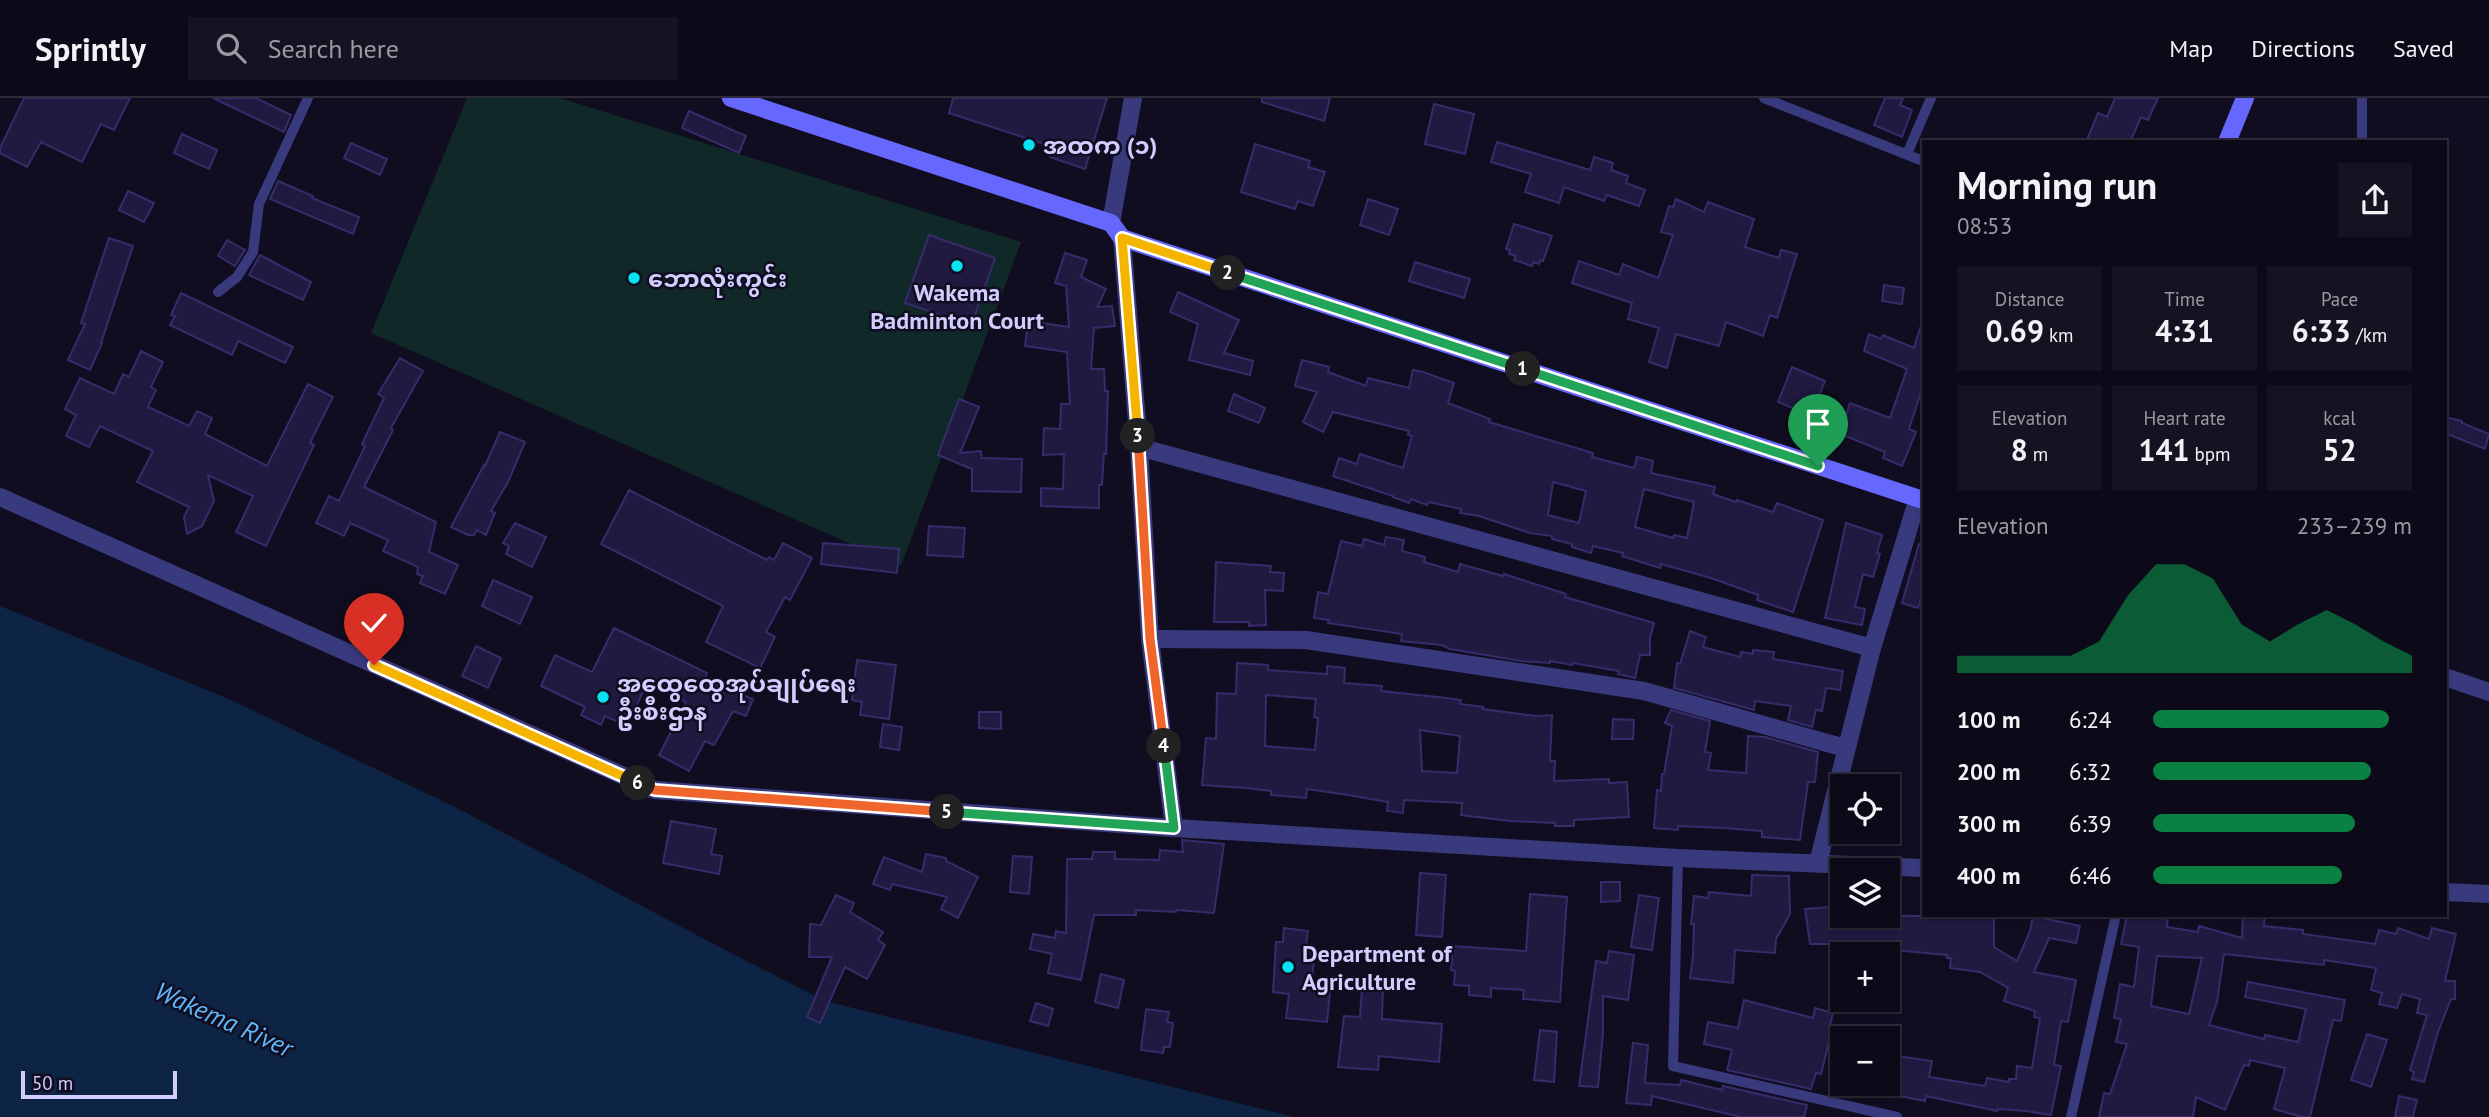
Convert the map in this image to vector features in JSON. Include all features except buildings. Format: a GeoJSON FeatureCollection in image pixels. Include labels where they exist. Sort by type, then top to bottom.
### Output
{"type":"FeatureCollection","features":[{"type":"Feature","properties":{"kind":"street"},"geometry":{"type":"LineString","coordinates":[[731,98],[1116,231],[1921,499],[1872,648],[1818,863]]}},
{"type":"Feature","properties":{"kind":"street"},"geometry":{"type":"LineString","coordinates":[[1133,98],[1116,231],[1139,446],[1150,639],[1174,828]]}},
{"type":"Feature","properties":{"kind":"street"},"geometry":{"type":"LineString","coordinates":[[2229,140],[2245,98]]}},
{"type":"Feature","properties":{"kind":"street"},"geometry":{"type":"LineString","coordinates":[[1139,446],[1872,648]]}},
{"type":"Feature","properties":{"kind":"street"},"geometry":{"type":"LineString","coordinates":[[0,497],[655,790],[1174,828],[1678,858],[1922,868]]}},
{"type":"Feature","properties":{"kind":"street"},"geometry":{"type":"LineString","coordinates":[[1150,639],[1306,640],[1644,691],[1845,748]]}},
{"type":"Feature","properties":{"kind":"street"},"geometry":{"type":"LineString","coordinates":[[2447,678],[2489,692]]}},
{"type":"Feature","properties":{"kind":"street"},"geometry":{"type":"LineString","coordinates":[[2447,892],[2489,894]]}},
{"type":"Feature","properties":{"kind":"lane"},"geometry":{"type":"LineString","coordinates":[[218,292],[237,277],[253,252],[259,204],[308,98]]}},
{"type":"Feature","properties":{"kind":"lane"},"geometry":{"type":"LineString","coordinates":[[1764,98],[1922,161]]}},
{"type":"Feature","properties":{"kind":"lane"},"geometry":{"type":"LineString","coordinates":[[1907,154],[1931,98]]}},
{"type":"Feature","properties":{"kind":"lane"},"geometry":{"type":"LineString","coordinates":[[2362,98],[2362,140]]}},
{"type":"Feature","properties":{"kind":"lane"},"geometry":{"type":"LineString","coordinates":[[1678,858],[1673,1066],[1897,1117]]}},
{"type":"Feature","properties":{"kind":"lane"},"geometry":{"type":"LineString","coordinates":[[2071,1117],[2116,917]]}},
{"type":"Feature","properties":{"kind":"green space"},"geometry":{"type":"Polygon","coordinates":[[[467,98],[560,98],[1021,242],[901,566],[371,333],[467,98]]]}},
{"type":"Feature","properties":{"kind":"water","name":"Wakema River"},"geometry":{"type":"Polygon","coordinates":[[[0,606],[229,699],[453,806],[825,1001],[1294,1117],[0,1117],[0,606]]]}},
{"type":"Feature","properties":{"kind":"place","name":"အထက (၁)"},"geometry":{"type":"Point","coordinates":[1029,145]}},
{"type":"Feature","properties":{"kind":"place","name":"Wakema Badminton Court"},"geometry":{"type":"Point","coordinates":[957,266]}},
{"type":"Feature","properties":{"kind":"place","name":"ဘောလုံးကွင်း"},"geometry":{"type":"Point","coordinates":[634,278]}},
{"type":"Feature","properties":{"kind":"place","name":"အထွေထွေအုပ်ချုပ်ရေး ဦးစီးဌာန"},"geometry":{"type":"Point","coordinates":[603,697]}},
{"type":"Feature","properties":{"kind":"place","name":"Department of Agriculture"},"geometry":{"type":"Point","coordinates":[1288,967]}},
{"type":"Feature","properties":{"kind":"route"},"geometry":{"type":"LineString","coordinates":[[374,665],[655,790],[1174,828],[1150,639],[1139,446],[1122,238],[1818,466]]}}]}
